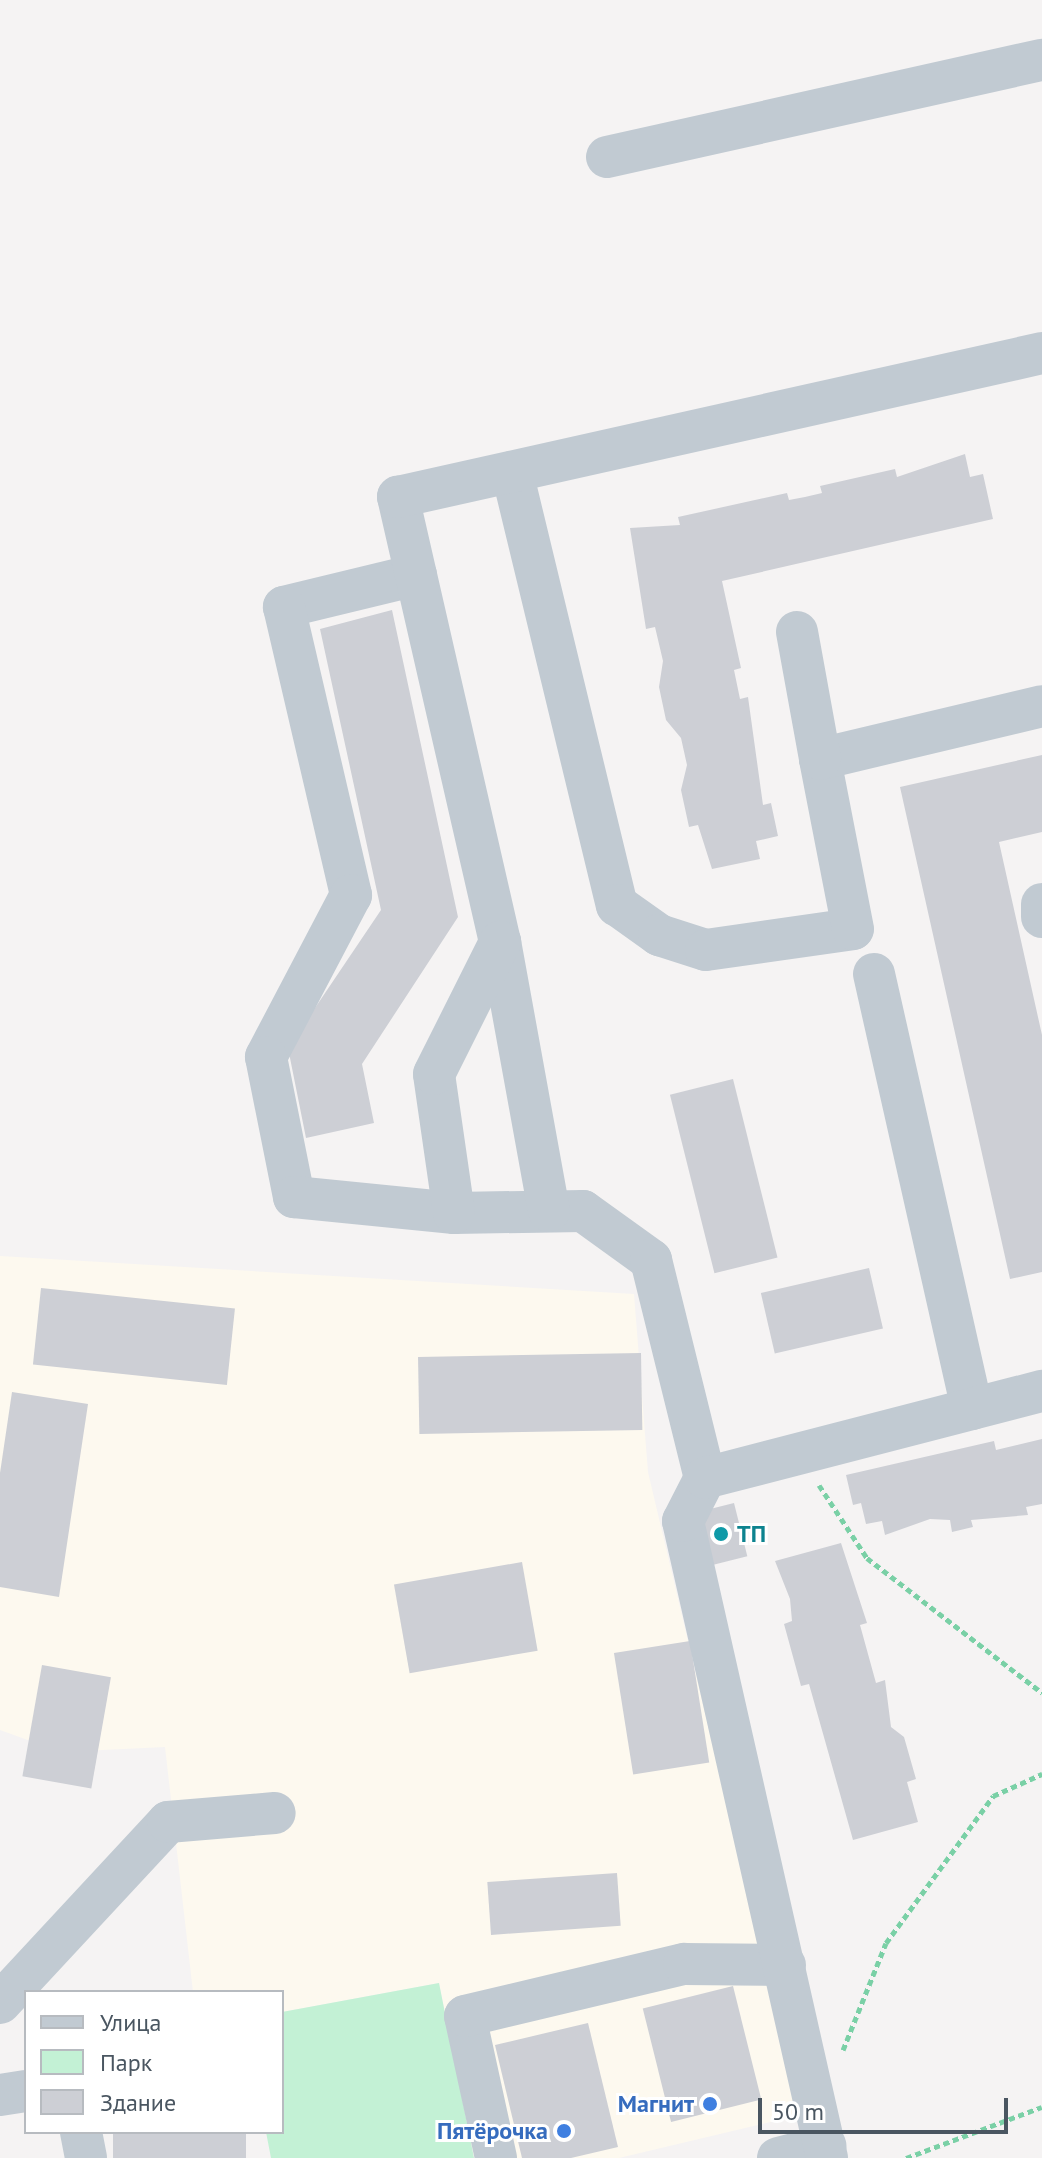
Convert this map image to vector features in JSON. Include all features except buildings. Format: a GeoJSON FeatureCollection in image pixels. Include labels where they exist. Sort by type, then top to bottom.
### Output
{"type":"FeatureCollection","features":[{"type":"Feature","properties":{"kind":"street"},"geometry":{"type":"LineString","coordinates":[[607,157],[1042,60]]}},
{"type":"Feature","properties":{"kind":"street"},"geometry":{"type":"LineString","coordinates":[[549,1211],[500,942],[398,497],[1042,353]]}},
{"type":"Feature","properties":{"kind":"street"},"geometry":{"type":"LineString","coordinates":[[512,472],[617,905],[659,935],[706,950],[853,929],[797,632]]}},
{"type":"Feature","properties":{"kind":"street"},"geometry":{"type":"LineString","coordinates":[[416,575],[284,607],[351,895],[266,1057],[294,1197],[454,1213],[583,1211],[651,1260],[705,1478],[683,1521],[826,2152],[778,2158]]}},
{"type":"Feature","properties":{"kind":"street"},"geometry":{"type":"LineString","coordinates":[[820,759],[1042,706]]}},
{"type":"Feature","properties":{"kind":"street"},"geometry":{"type":"LineString","coordinates":[[1042,904],[1042,917]]}},
{"type":"Feature","properties":{"kind":"street"},"geometry":{"type":"LineString","coordinates":[[454,1213],[434,1074],[500,942]]}},
{"type":"Feature","properties":{"kind":"street"},"geometry":{"type":"LineString","coordinates":[[874,974],[972,1409]]}},
{"type":"Feature","properties":{"kind":"street"},"geometry":{"type":"LineString","coordinates":[[705,1478],[1042,1391]]}},
{"type":"Feature","properties":{"kind":"street"},"geometry":{"type":"LineString","coordinates":[[0,2003],[168,1822],[275,1813]]}},
{"type":"Feature","properties":{"kind":"street"},"geometry":{"type":"LineString","coordinates":[[496,2158],[465,2016],[684,1964],[785,1965]]}},
{"type":"Feature","properties":{"kind":"street"},"geometry":{"type":"LineString","coordinates":[[0,2095],[24,2091]]}},
{"type":"Feature","properties":{"kind":"street"},"geometry":{"type":"LineString","coordinates":[[81,2134],[86,2158]]}},
{"type":"Feature","properties":{"kind":"path"},"geometry":{"type":"LineString","coordinates":[[799,1454],[867,1558],[1042,1693]]}},
{"type":"Feature","properties":{"kind":"path"},"geometry":{"type":"LineString","coordinates":[[840,2056],[886,1943],[993,1796],[1042,1774]]}},
{"type":"Feature","properties":{"kind":"path"},"geometry":{"type":"LineString","coordinates":[[906,2158],[1042,2107]]}},
{"type":"Feature","properties":{"kind":"shaded area"},"geometry":{"type":"Polygon","coordinates":[[[0,1256],[634,1294],[648,1472],[800,2115],[619,2158],[474,2158],[439,1983],[284,2012],[284,1990],[193,1990],[165,1747],[61,1752],[0,1730],[0,1256]]]}},
{"type":"Feature","properties":{"kind":"green space"},"geometry":{"type":"Polygon","coordinates":[[[439,1983],[474,2158],[271,2158],[266,2134],[284,2134],[284,2012],[439,1983]]]}},
{"type":"Feature","properties":{"kind":"place","name":"ТП"},"geometry":{"type":"Point","coordinates":[721,1534]}},
{"type":"Feature","properties":{"kind":"place","name":"Магнит"},"geometry":{"type":"Point","coordinates":[710,2104]}},
{"type":"Feature","properties":{"kind":"place","name":"Пятёрочка"},"geometry":{"type":"Point","coordinates":[564,2131]}}]}
